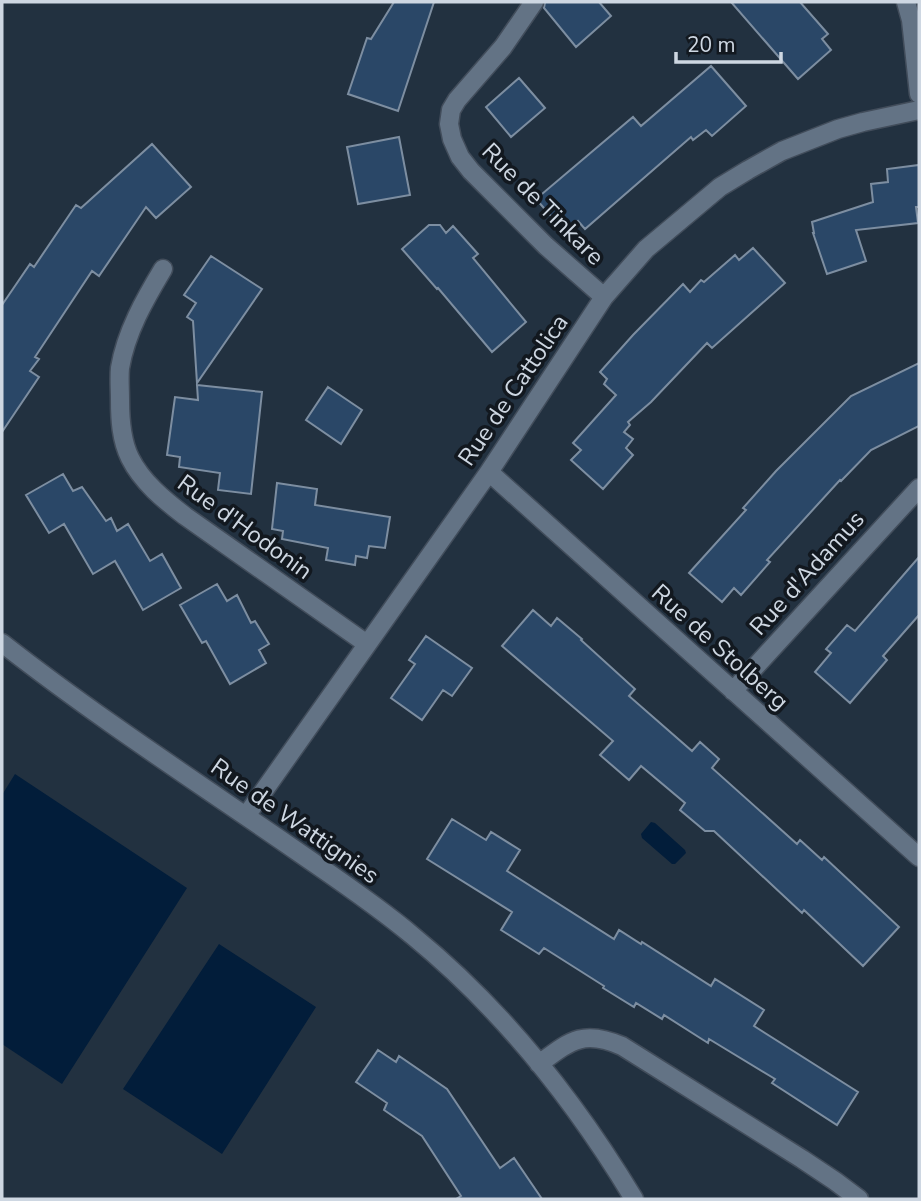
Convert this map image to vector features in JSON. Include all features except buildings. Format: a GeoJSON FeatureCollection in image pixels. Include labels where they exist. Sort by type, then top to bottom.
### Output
{"type":"FeatureCollection","features":[{"type":"Feature","properties":{"kind":"street","name":"Rue de Tinkare"},"geometry":{"type":"LineString","coordinates":[[534,2],[503,47],[457,100],[451,110],[449,124],[460,156],[471,171],[546,246],[604,297]]}},
{"type":"Feature","properties":{"kind":"street"},"geometry":{"type":"LineString","coordinates":[[906,2],[911,20],[919,94]]}},
{"type":"Feature","properties":{"kind":"street","name":"Rue de Cattolica"},"geometry":{"type":"LineString","coordinates":[[246,816],[489,472],[604,297],[646,249],[712,194],[782,151],[838,129],[919,110]]}},
{"type":"Feature","properties":{"kind":"street","name":"Rue d'Hodonin"},"geometry":{"type":"LineString","coordinates":[[163,269],[129,336],[120,368],[122,435],[130,458],[156,493],[185,516],[367,644]]}},
{"type":"Feature","properties":{"kind":"street","name":"Rue de Stolberg"},"geometry":{"type":"LineString","coordinates":[[489,472],[919,857]]}},
{"type":"Feature","properties":{"kind":"street","name":"Rue d'Adamus"},"geometry":{"type":"LineString","coordinates":[[733,691],[919,488]]}},
{"type":"Feature","properties":{"kind":"street","name":"Rue de Wattignies"},"geometry":{"type":"LineString","coordinates":[[2,643],[94,711],[374,905],[413,936],[503,1021],[586,1125],[634,1199]]}},
{"type":"Feature","properties":{"kind":"street"},"geometry":{"type":"LineString","coordinates":[[539,1064],[562,1047],[591,1037],[622,1046],[802,1159],[859,1199]]}},
{"type":"Feature","properties":{"kind":"water"},"geometry":{"type":"Polygon","coordinates":[[[15,774],[187,888],[62,1084],[2,1044],[2,795],[15,774]]]}},
{"type":"Feature","properties":{"kind":"water"},"geometry":{"type":"Polygon","coordinates":[[[651,822],[685,850],[686,853],[675,864],[642,838],[641,834],[651,822]]]}},
{"type":"Feature","properties":{"kind":"water"},"geometry":{"type":"Polygon","coordinates":[[[219,944],[316,1007],[222,1154],[123,1089],[219,944]]]}}]}
